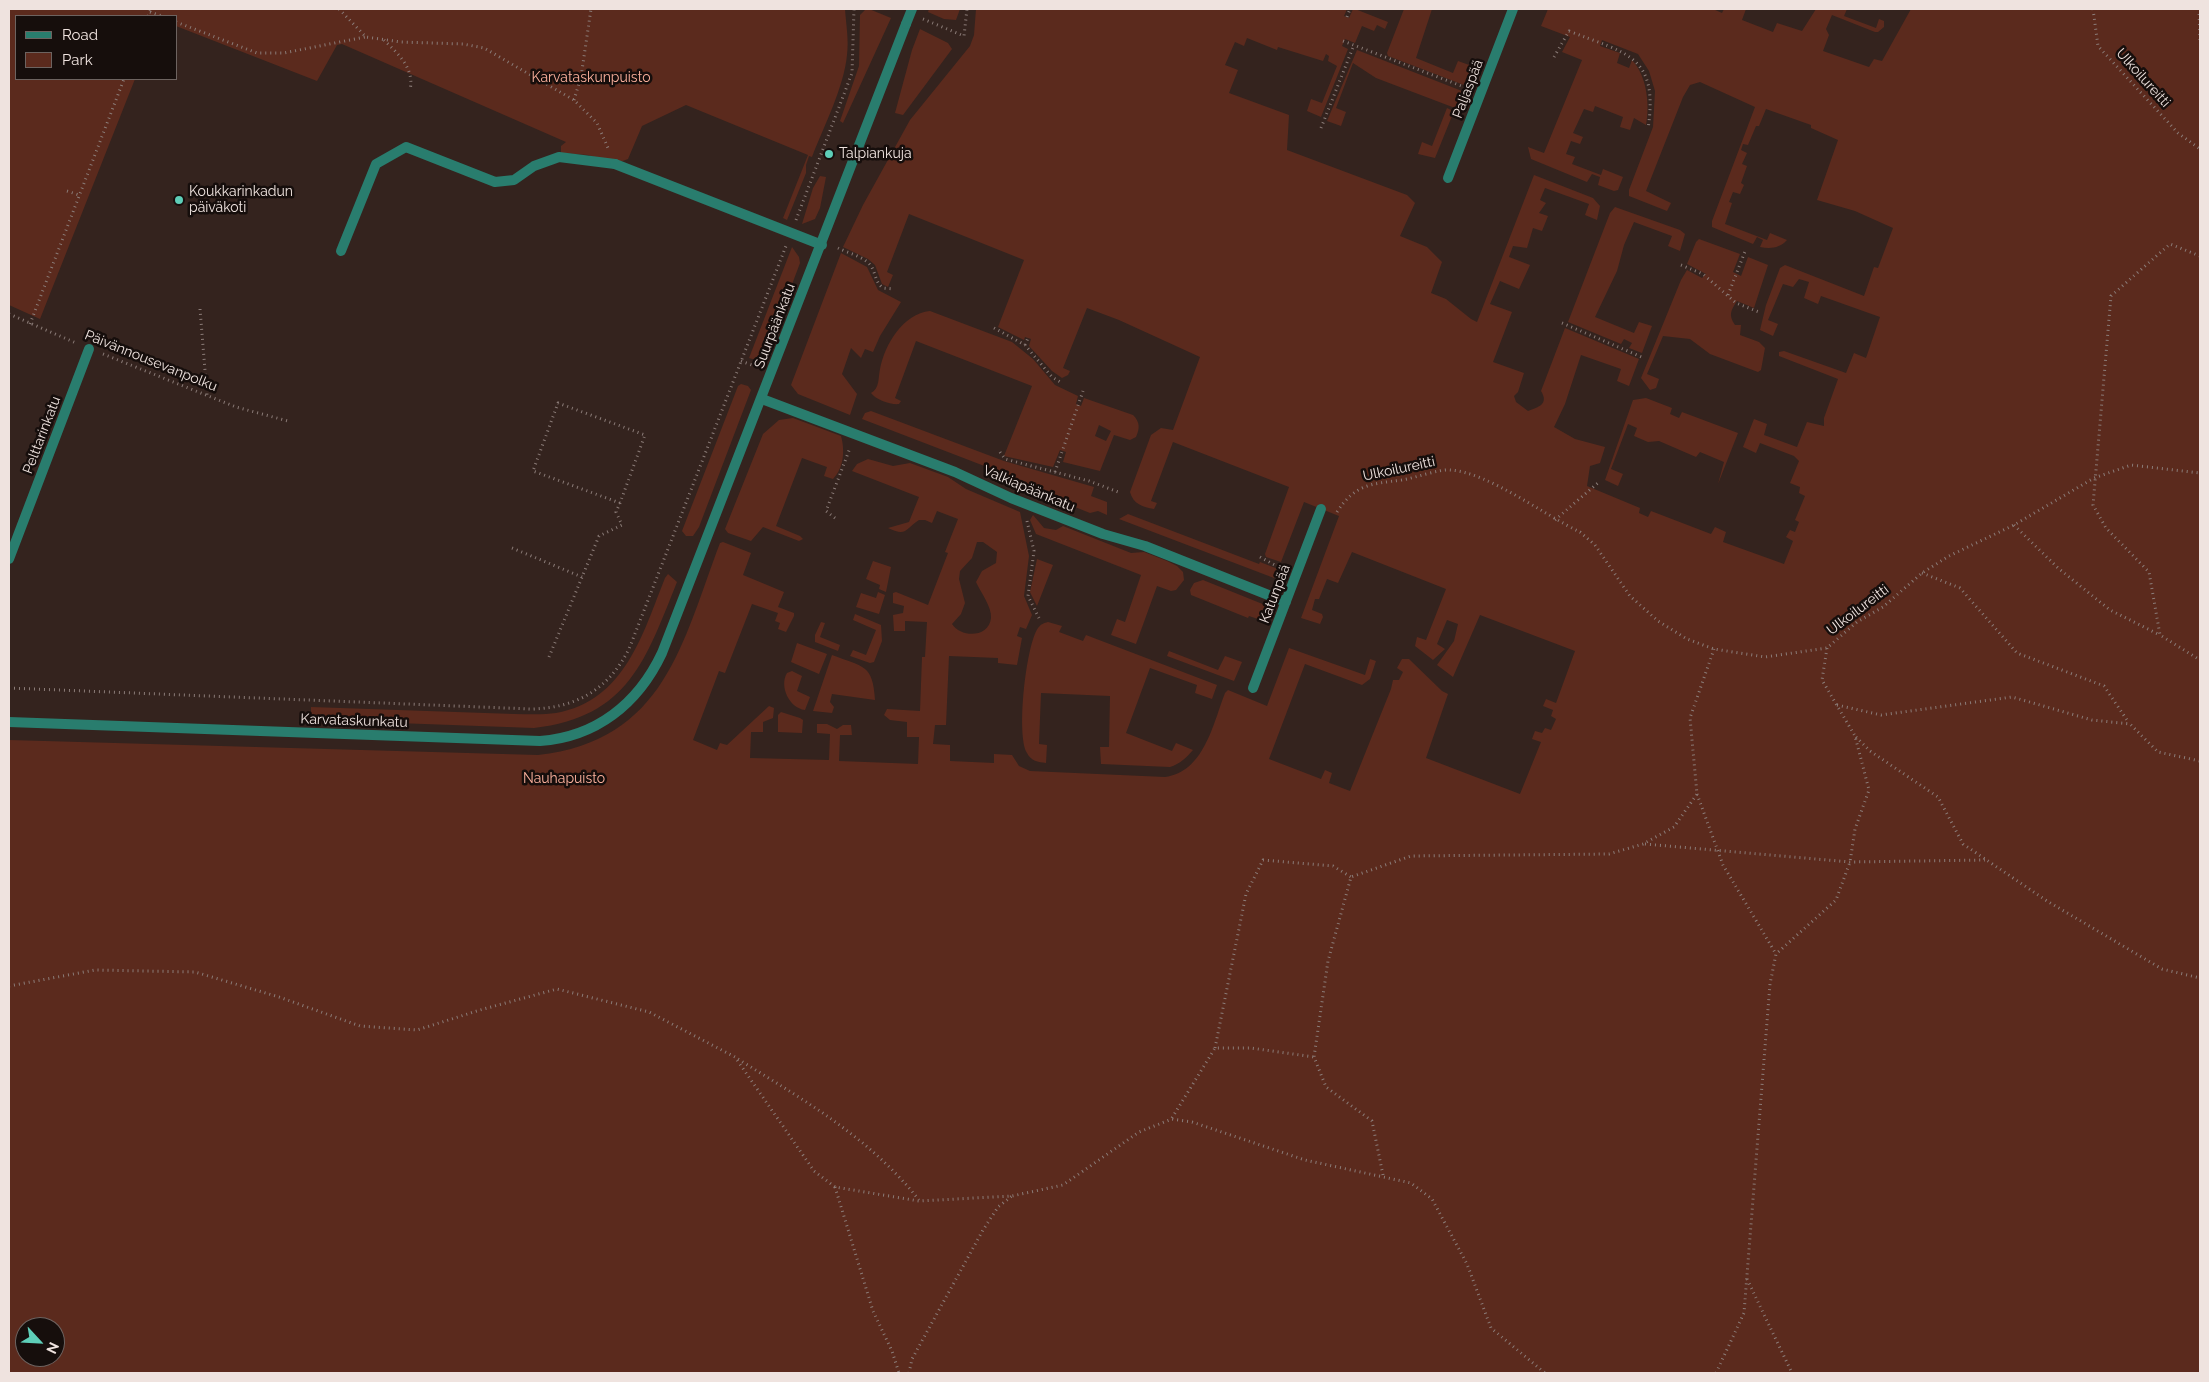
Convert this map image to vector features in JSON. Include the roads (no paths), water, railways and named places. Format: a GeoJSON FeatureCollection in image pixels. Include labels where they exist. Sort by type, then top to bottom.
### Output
{"type":"FeatureCollection","features":[{"type":"Feature","properties":{"kind":"street","name":"Paljaspää"},"geometry":{"type":"LineString","coordinates":[[1448,178],[1513,9]]}},
{"type":"Feature","properties":{"kind":"street","name":"Suurpäänkatu"},"geometry":{"type":"LineString","coordinates":[[662,653],[762,400],[906,24],[913,12]]}},
{"type":"Feature","properties":{"kind":"street"},"geometry":{"type":"LineString","coordinates":[[341,251],[376,164],[406,147],[495,182],[514,180],[534,166],[558,157],[614,164],[822,244]]}},
{"type":"Feature","properties":{"kind":"street","name":"Pelttarinkatu"},"geometry":{"type":"LineString","coordinates":[[9,559],[89,349]]}},
{"type":"Feature","properties":{"kind":"street","name":"Valkiapäänkatu"},"geometry":{"type":"LineString","coordinates":[[762,400],[955,472],[1025,504],[1103,534],[1145,546],[1286,602]]}},
{"type":"Feature","properties":{"kind":"street","name":"Katunpää"},"geometry":{"type":"LineString","coordinates":[[1253,688],[1322,509]]}},
{"type":"Feature","properties":{"kind":"street","name":"Karvataskunkatu"},"geometry":{"type":"LineString","coordinates":[[9,722],[497,741],[561,739],[579,734],[618,712],[646,683],[662,653]]}},
{"type":"Feature","properties":{"kind":"place","name":"Talpiankuja"},"geometry":{"type":"Point","coordinates":[829,154]}},
{"type":"Feature","properties":{"kind":"place","name":"Koukkarinkadun päiväkoti"},"geometry":{"type":"Point","coordinates":[179,200]}},
{"type":"Feature","properties":{"kind":"park label","name":"Karvataskunpuisto"},"geometry":{"type":"Point","coordinates":[591,78]}},
{"type":"Feature","properties":{"kind":"park label","name":"Nauhapuisto"},"geometry":{"type":"Point","coordinates":[564,779]}}]}
